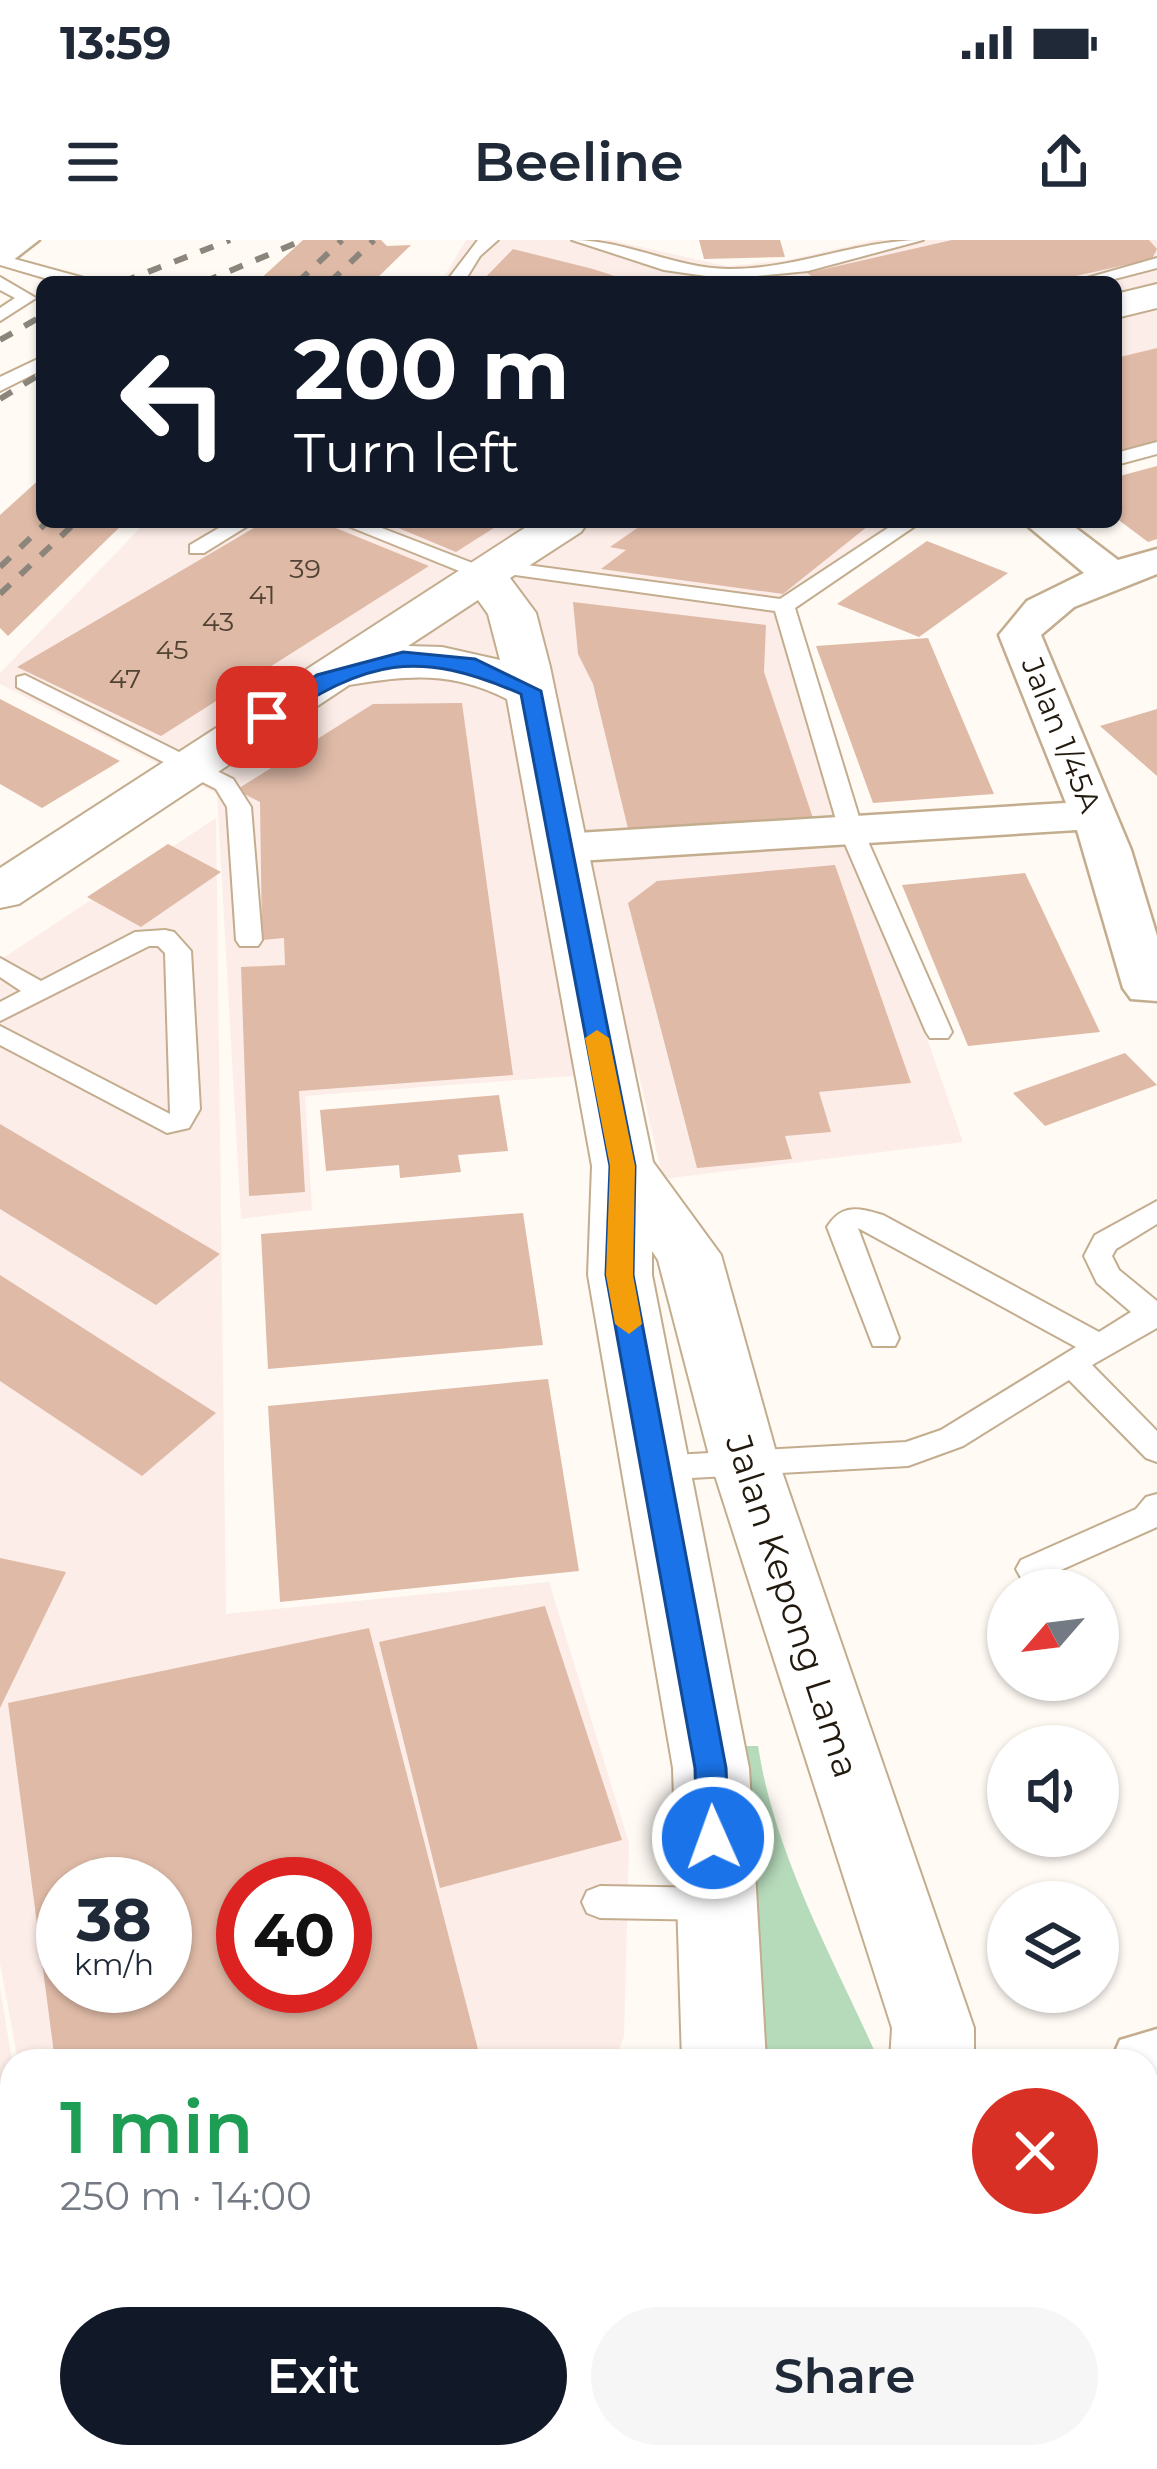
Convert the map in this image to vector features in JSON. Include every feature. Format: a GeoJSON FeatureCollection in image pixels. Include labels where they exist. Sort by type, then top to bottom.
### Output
{"type":"FeatureCollection","features":[{"type":"Feature","properties":{"kind":"street"},"geometry":{"type":"LineString","coordinates":[[0,257],[23,240]]}},
{"type":"Feature","properties":{"kind":"street"},"geometry":{"type":"LineString","coordinates":[[1122,305],[1157,296]]}},
{"type":"Feature","properties":{"kind":"street"},"geometry":{"type":"LineString","coordinates":[[1122,327],[1157,319]]}},
{"type":"Feature","properties":{"kind":"street"},"geometry":{"type":"LineString","coordinates":[[0,892],[556,528]]}},
{"type":"Feature","properties":{"kind":"street"},"geometry":{"type":"LineString","coordinates":[[1051,528],[1112,574]]}},
{"type":"Feature","properties":{"kind":"street","name":"Jalan 1/45A"},"geometry":{"type":"LineString","coordinates":[[1148,988],[1100,832],[1020,635],[1024,624],[1039,613],[1112,574],[1157,561]]}},
{"type":"Feature","properties":{"kind":"street","name":"Jalan Kepong Lama"},"geometry":{"type":"LineString","coordinates":[[490,571],[512,613],[530,691],[622,1166],[620,1275],[711,1768],[723,2049]]}},
{"type":"Feature","properties":{"kind":"street"},"geometry":{"type":"LineString","coordinates":[[324,680],[403,658],[436,658],[500,674],[530,691]]}},
{"type":"Feature","properties":{"kind":"street"},"geometry":{"type":"LineString","coordinates":[[561,848],[851,830],[1157,833]]}},
{"type":"Feature","properties":{"kind":"street","name":"Jalan Kepong Lama"},"geometry":{"type":"LineString","coordinates":[[622,1166],[689,1255],[745,1463],[932,2028],[932,2049]]}},
{"type":"Feature","properties":{"kind":"lane"},"geometry":{"type":"LineString","coordinates":[[459,276],[489,240]]}},
{"type":"Feature","properties":{"kind":"lane"},"geometry":{"type":"LineString","coordinates":[[581,240],[698,272],[745,275],[788,270],[914,240]]}},
{"type":"Feature","properties":{"kind":"lane"},"geometry":{"type":"LineString","coordinates":[[0,257],[59,276]]}},
{"type":"Feature","properties":{"kind":"lane"},"geometry":{"type":"LineString","coordinates":[[1106,276],[1157,263]]}},
{"type":"Feature","properties":{"kind":"lane"},"geometry":{"type":"LineString","coordinates":[[788,270],[796,276]]}},
{"type":"Feature","properties":{"kind":"lane"},"geometry":{"type":"LineString","coordinates":[[0,282],[27,298],[0,316]]}},
{"type":"Feature","properties":{"kind":"lane"},"geometry":{"type":"LineString","coordinates":[[8,380],[36,351]]}},
{"type":"Feature","properties":{"kind":"lane"},"geometry":{"type":"LineString","coordinates":[[8,380],[36,366]]}},
{"type":"Feature","properties":{"kind":"lane"},"geometry":{"type":"LineString","coordinates":[[1122,457],[1157,448]]}},
{"type":"Feature","properties":{"kind":"lane"},"geometry":{"type":"LineString","coordinates":[[197,549],[234,528]]}},
{"type":"Feature","properties":{"kind":"lane"},"geometry":{"type":"LineString","coordinates":[[365,528],[490,571],[784,606],[902,528]]}},
{"type":"Feature","properties":{"kind":"lane"},"geometry":{"type":"LineString","coordinates":[[784,606],[851,830],[939,1032]]}},
{"type":"Feature","properties":{"kind":"lane"},"geometry":{"type":"LineString","coordinates":[[26,682],[224,784],[239,807],[249,940]]}},
{"type":"Feature","properties":{"kind":"lane"},"geometry":{"type":"LineString","coordinates":[[0,1013],[144,938],[165,938],[178,951],[186,1109],[179,1122],[166,1124],[0,1034]]}},
{"type":"Feature","properties":{"kind":"lane"},"geometry":{"type":"LineString","coordinates":[[0,967],[39,991]]}},
{"type":"Feature","properties":{"kind":"lane"},"geometry":{"type":"LineString","coordinates":[[655,1468],[908,1454],[952,1438],[1154,1316],[1107,1276],[1098,1256],[1105,1242],[1157,1211]]}},
{"type":"Feature","properties":{"kind":"lane"},"geometry":{"type":"LineString","coordinates":[[884,1338],[841,1227],[853,1217],[873,1222],[1103,1348]]}},
{"type":"Feature","properties":{"kind":"lane"},"geometry":{"type":"LineString","coordinates":[[1073,1365],[1157,1450]]}},
{"type":"Feature","properties":{"kind":"lane"},"geometry":{"type":"LineString","coordinates":[[1032,1569],[1147,1518],[1157,1507]]}},
{"type":"Feature","properties":{"kind":"lane"},"geometry":{"type":"LineString","coordinates":[[600,1902],[716,1904]]}},
{"type":"Feature","properties":{"kind":"shaded area"},"geometry":{"type":"Polygon","coordinates":[[[466,240],[610,240],[726,266],[783,261],[876,240],[1157,240],[1157,449],[1122,458],[1122,276],[445,276],[466,240]]]}},
{"type":"Feature","properties":{"kind":"shaded area"},"geometry":{"type":"Polygon","coordinates":[[[140,528],[884,528],[775,600],[963,1142],[663,1179],[638,1071],[305,1096],[312,1210],[241,1219],[217,794],[0,684],[0,673],[140,528]]]}},
{"type":"Feature","properties":{"kind":"shaded area"},"geometry":{"type":"Polygon","coordinates":[[[216,818],[226,1614],[549,1582],[629,1843],[624,2037],[619,2049],[16,2049],[0,1964],[0,960],[216,818]]]}},
{"type":"Feature","properties":{"kind":"shaded area"},"geometry":{"type":"Polygon","coordinates":[[[0,1988],[10,2049],[0,2049],[0,1988]]]}},
{"type":"Feature","properties":{"kind":"green space"},"geometry":{"type":"Polygon","coordinates":[[[745,1746],[758,1746],[791,1864],[874,2049],[759,2049],[745,1746]]]}},
{"type":"Feature","properties":{"kind":"building"},"geometry":{"type":"Polygon","coordinates":[[[303,240],[381,240],[387,246],[411,245],[379,276],[264,276],[303,240]]]}},
{"type":"Feature","properties":{"kind":"building"},"geometry":{"type":"Polygon","coordinates":[[[699,240],[780,240],[785,257],[704,259],[699,240]]]}},
{"type":"Feature","properties":{"kind":"building"},"geometry":{"type":"Polygon","coordinates":[[[952,240],[1149,240],[1157,249],[1152,259],[1076,276],[807,273],[952,240]]]}},
{"type":"Feature","properties":{"kind":"building"},"geometry":{"type":"Polygon","coordinates":[[[513,249],[615,276],[487,276],[513,249]]]}},
{"type":"Feature","properties":{"kind":"building"},"geometry":{"type":"Polygon","coordinates":[[[1157,348],[1157,442],[1122,451],[1122,357],[1157,348]]]}},
{"type":"Feature","properties":{"kind":"building"},"geometry":{"type":"Polygon","coordinates":[[[1157,466],[1157,539],[1148,542],[1122,522],[1122,475],[1157,466]]]}},
{"type":"Feature","properties":{"kind":"building"},"geometry":{"type":"Polygon","coordinates":[[[36,482],[36,528],[119,528],[8,636],[0,628],[0,515],[36,482]]]}},
{"type":"Feature","properties":{"kind":"building"},"geometry":{"type":"Polygon","coordinates":[[[254,528],[336,528],[429,566],[161,736],[17,667],[254,528]]]}},
{"type":"Feature","properties":{"kind":"building"},"geometry":{"type":"Polygon","coordinates":[[[398,528],[494,528],[456,552],[398,528]]]}},
{"type":"Feature","properties":{"kind":"building"},"geometry":{"type":"Polygon","coordinates":[[[637,528],[866,528],[783,594],[601,569],[626,550],[610,547],[637,528]]]}},
{"type":"Feature","properties":{"kind":"building"},"geometry":{"type":"Polygon","coordinates":[[[927,541],[1008,573],[919,637],[837,604],[927,541]]]}},
{"type":"Feature","properties":{"kind":"building"},"geometry":{"type":"Polygon","coordinates":[[[573,602],[766,625],[764,672],[816,827],[631,841],[593,684],[578,654],[573,602]]]}},
{"type":"Feature","properties":{"kind":"building"},"geometry":{"type":"Polygon","coordinates":[[[928,638],[994,794],[873,803],[816,646],[928,638]]]}},
{"type":"Feature","properties":{"kind":"building"},"geometry":{"type":"Polygon","coordinates":[[[0,699],[120,761],[42,808],[0,784],[0,699]]]}},
{"type":"Feature","properties":{"kind":"building"},"geometry":{"type":"Polygon","coordinates":[[[462,703],[513,1075],[299,1091],[305,1192],[249,1196],[241,967],[285,965],[284,938],[262,940],[260,802],[236,790],[373,704],[462,703]]]}},
{"type":"Feature","properties":{"kind":"building"},"geometry":{"type":"Polygon","coordinates":[[[1157,709],[1157,776],[1100,726],[1157,709]]]}},
{"type":"Feature","properties":{"kind":"building"},"geometry":{"type":"Polygon","coordinates":[[[168,844],[221,872],[141,927],[87,897],[168,844]]]}},
{"type":"Feature","properties":{"kind":"building"},"geometry":{"type":"Polygon","coordinates":[[[835,865],[911,1083],[819,1092],[831,1132],[785,1136],[792,1159],[697,1168],[628,903],[657,881],[835,865]]]}},
{"type":"Feature","properties":{"kind":"building"},"geometry":{"type":"Polygon","coordinates":[[[1025,873],[1100,1032],[968,1046],[902,885],[1025,873]]]}},
{"type":"Feature","properties":{"kind":"building"},"geometry":{"type":"Polygon","coordinates":[[[1125,1053],[1157,1085],[1045,1126],[1013,1093],[1125,1053]]]}},
{"type":"Feature","properties":{"kind":"building"},"geometry":{"type":"Polygon","coordinates":[[[499,1095],[508,1151],[458,1155],[461,1172],[400,1178],[399,1165],[326,1171],[320,1110],[499,1095]]]}},
{"type":"Feature","properties":{"kind":"building"},"geometry":{"type":"Polygon","coordinates":[[[0,1124],[220,1254],[156,1305],[0,1209],[0,1124]]]}},
{"type":"Feature","properties":{"kind":"building"},"geometry":{"type":"Polygon","coordinates":[[[523,1213],[543,1345],[268,1369],[261,1234],[523,1213]]]}},
{"type":"Feature","properties":{"kind":"building"},"geometry":{"type":"Polygon","coordinates":[[[0,1275],[216,1413],[142,1476],[0,1381],[0,1275]]]}},
{"type":"Feature","properties":{"kind":"building"},"geometry":{"type":"Polygon","coordinates":[[[548,1379],[579,1571],[280,1602],[268,1406],[548,1379]]]}},
{"type":"Feature","properties":{"kind":"building"},"geometry":{"type":"Polygon","coordinates":[[[0,1558],[66,1572],[0,1708],[0,1558]]]}},
{"type":"Feature","properties":{"kind":"building"},"geometry":{"type":"Polygon","coordinates":[[[545,1606],[622,1840],[440,1888],[379,1642],[545,1606]]]}},
{"type":"Feature","properties":{"kind":"building"},"geometry":{"type":"Polygon","coordinates":[[[369,1628],[478,2049],[53,2049],[49,2013],[192,2013],[192,1857],[36,1857],[36,1916],[8,1703],[369,1628]]]}},
{"type":"Feature","properties":{"kind":"railway"},"geometry":{"type":"LineString","coordinates":[[137,276],[230,240]]}},
{"type":"Feature","properties":{"kind":"railway"},"geometry":{"type":"LineString","coordinates":[[218,276],[303,240]]}},
{"type":"Feature","properties":{"kind":"railway"},"geometry":{"type":"LineString","coordinates":[[304,276],[342,240]]}},
{"type":"Feature","properties":{"kind":"railway"},"geometry":{"type":"LineString","coordinates":[[336,276],[374,240]]}},
{"type":"Feature","properties":{"kind":"railway"},"geometry":{"type":"LineString","coordinates":[[0,340],[36,319]]}},
{"type":"Feature","properties":{"kind":"railway"},"geometry":{"type":"LineString","coordinates":[[0,399],[36,377]]}},
{"type":"Feature","properties":{"kind":"railway"},"geometry":{"type":"LineString","coordinates":[[0,567],[41,528]]}},
{"type":"Feature","properties":{"kind":"railway"},"geometry":{"type":"LineString","coordinates":[[0,594],[70,528]]}},
{"type":"Feature","properties":{"kind":"slow traffic"},"geometry":{"type":"LineString","coordinates":[[597,1038],[622,1166],[620,1275],[629,1324]]}},
{"type":"Feature","properties":{"kind":"route"},"geometry":{"type":"LineString","coordinates":[[267,717],[324,680],[403,658],[468,663],[530,691],[622,1166],[620,1275],[711,1768],[713,1838]]}}]}
